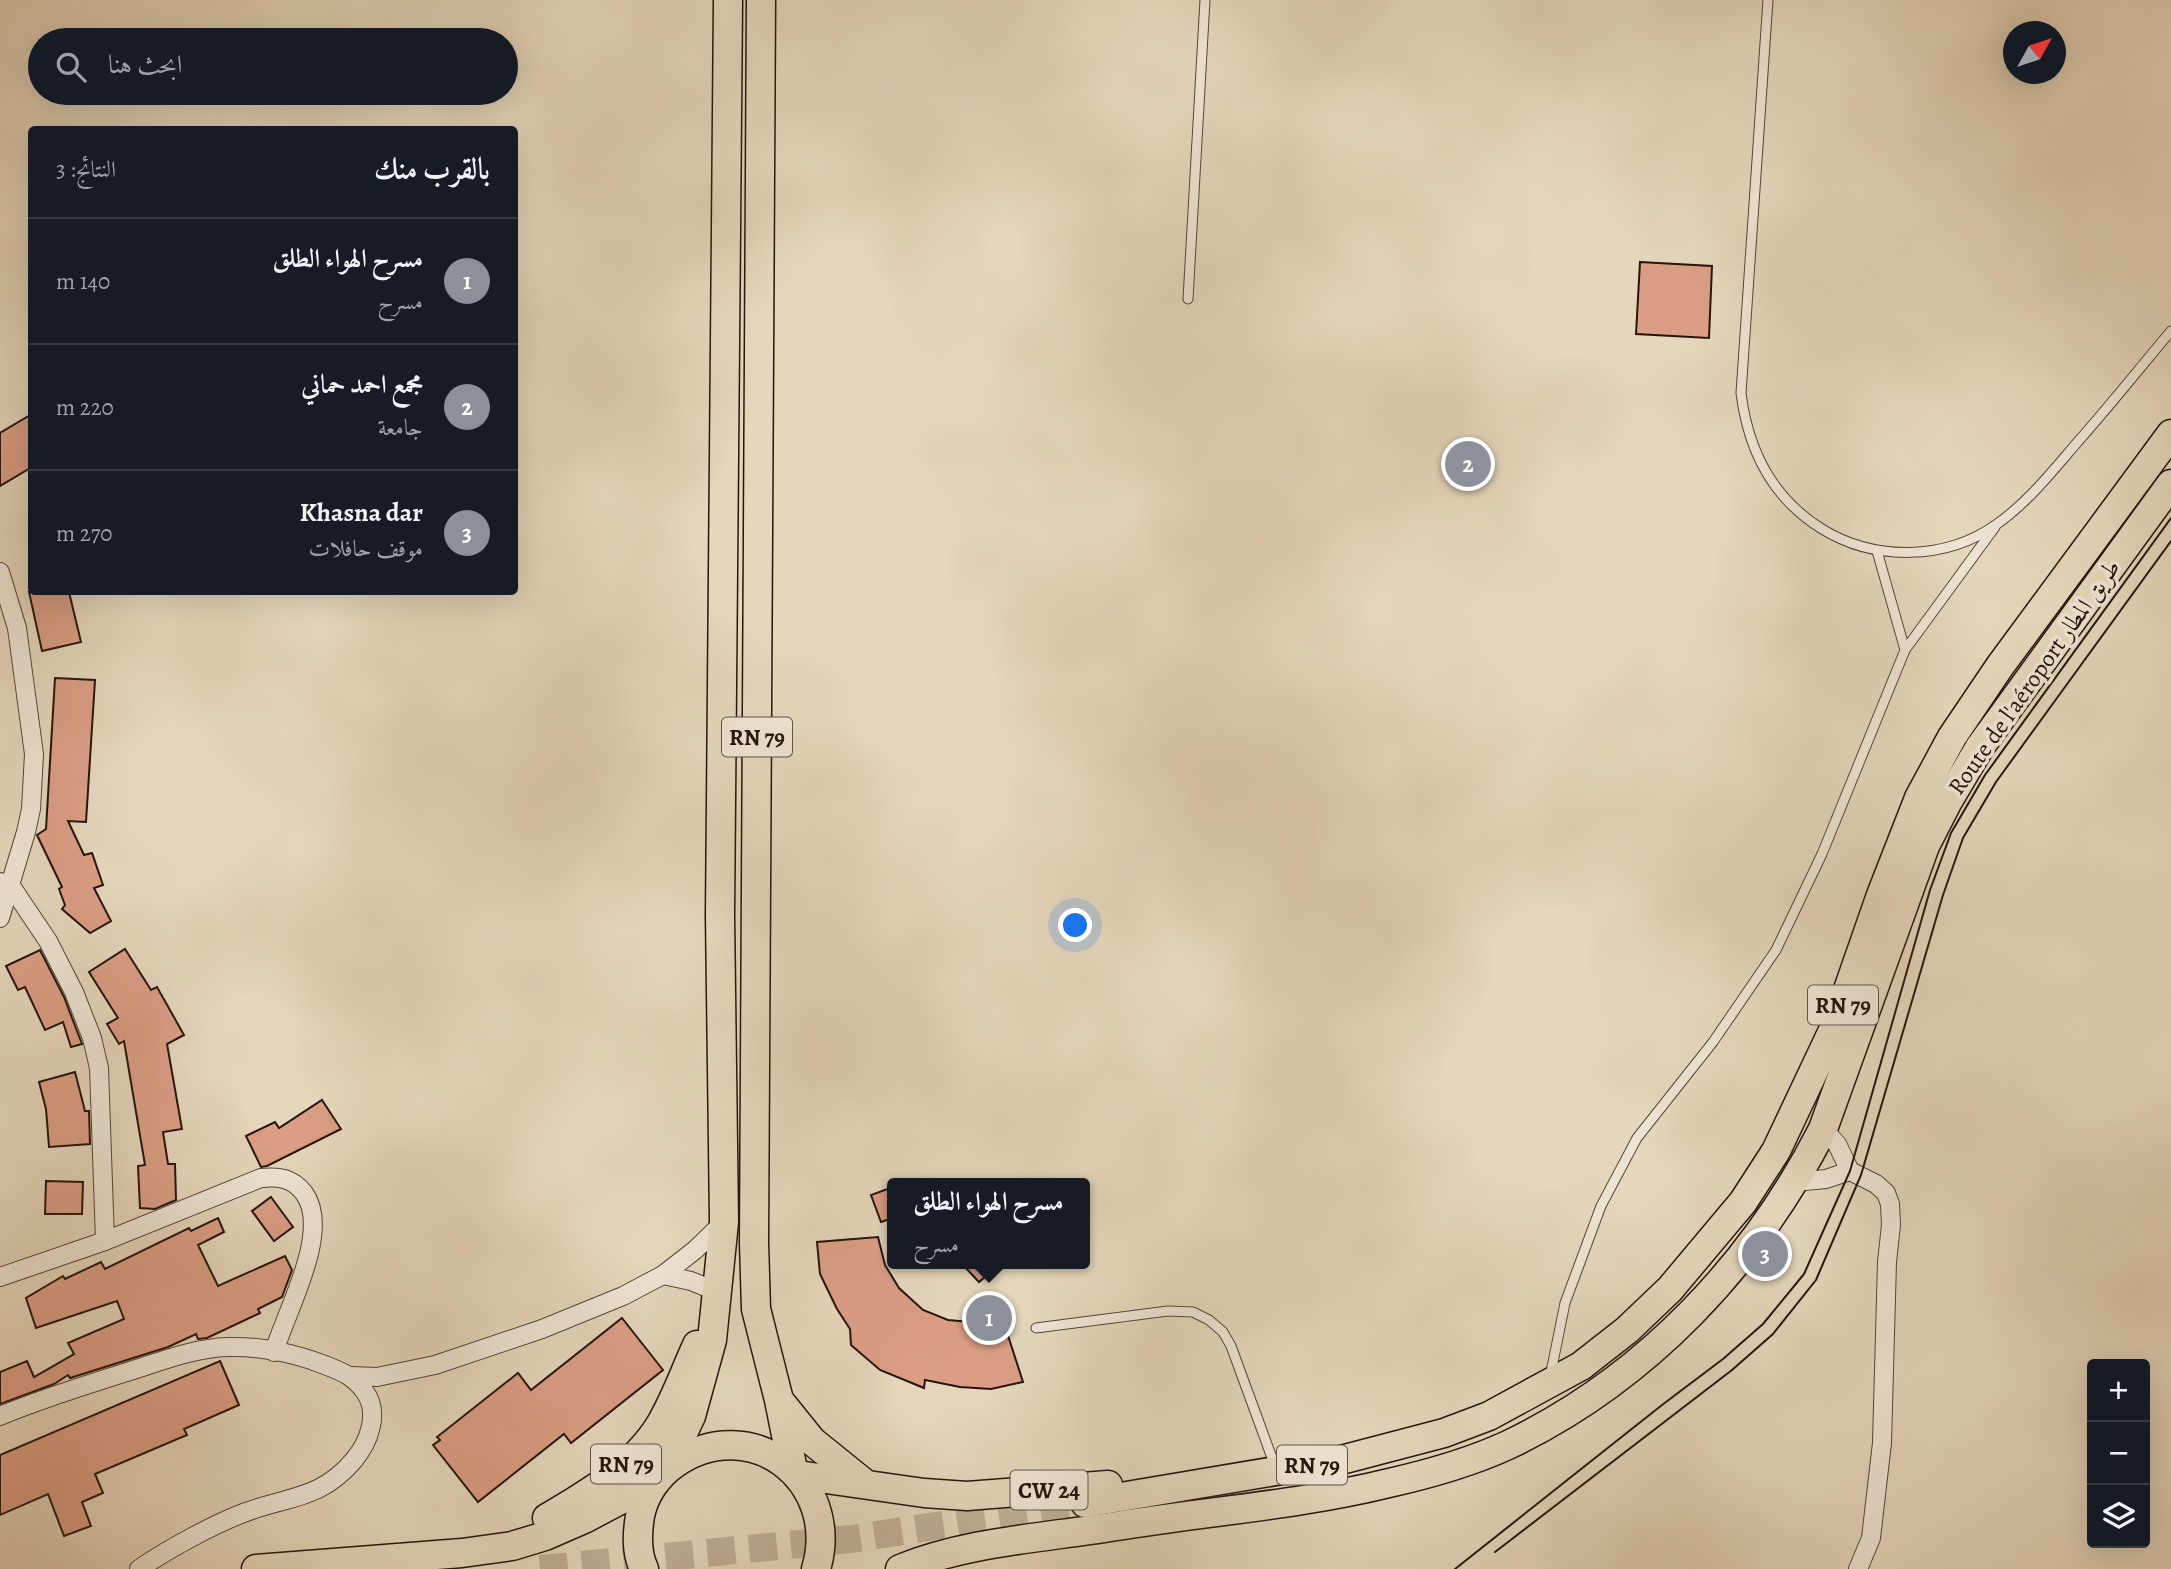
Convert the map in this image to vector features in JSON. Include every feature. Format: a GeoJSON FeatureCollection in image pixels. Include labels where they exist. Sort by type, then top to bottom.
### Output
{"type":"FeatureCollection","features":[{"type":"Feature","properties":{"kind":"highway","name":"RN 79"},"geometry":{"type":"LineString","coordinates":[[256,1569],[462,1553],[512,1546],[545,1536],[584,1519],[661,1475],[691,1416],[704,1373],[712,1340],[724,1222],[720,901],[728,0]]}},
{"type":"Feature","properties":{"kind":"highway","name":"RN 79"},"geometry":{"type":"LineString","coordinates":[[761,0],[754,1243],[756,1309],[796,1472]]}},
{"type":"Feature","properties":{"kind":"highway","name":"Route de l'aéroport طريق المطار"},"geometry":{"type":"LineString","coordinates":[[1085,1503],[1341,1460],[1444,1433],[1489,1416],[1581,1366],[1628,1330],[1671,1289],[1750,1192],[1776,1152],[1836,1024],[1919,798],[1952,737],[2000,666],[2171,433]]}},
{"type":"Feature","properties":{"kind":"highway","name":"Route de l'aéroport طريق المطار"},"geometry":{"type":"LineString","coordinates":[[900,1569],[946,1553],[996,1542],[1283,1503],[1388,1483],[1465,1462],[1508,1445],[1597,1394],[1658,1345],[1716,1288],[1776,1211],[1794,1182],[1823,1129],[1893,941],[1925,846],[1948,801],[1980,747],[2171,484]]}},
{"type":"Feature","properties":{"kind":"highway","name":"RN 79"},"geometry":{"type":"LineString","coordinates":[[462,1553],[542,1521],[591,1492],[626,1464],[659,1426],[717,1297]]}},
{"type":"Feature","properties":{"kind":"highway"},"geometry":{"type":"LineString","coordinates":[[779,1400],[812,1441],[864,1483]]}},
{"type":"Feature","properties":{"kind":"highway"},"geometry":{"type":"LineString","coordinates":[[644,1569],[640,1561],[637,1533],[642,1505],[661,1475],[689,1453],[716,1446],[744,1446],[770,1454],[796,1472],[813,1497],[821,1524],[821,1551],[816,1569]]}},
{"type":"Feature","properties":{"kind":"highway","name":"CW 24"},"geometry":{"type":"LineString","coordinates":[[796,1472],[924,1493],[967,1496],[1235,1478]]}},
{"type":"Feature","properties":{"kind":"street"},"geometry":{"type":"LineString","coordinates":[[0,572],[17,628],[34,754],[31,809],[6,884],[0,918]]}},
{"type":"Feature","properties":{"kind":"street"},"geometry":{"type":"LineString","coordinates":[[6,884],[48,942],[74,992],[92,1038],[99,1068],[106,1241]]}},
{"type":"Feature","properties":{"kind":"street"},"geometry":{"type":"LineString","coordinates":[[1823,1129],[1837,1144],[1850,1171],[1876,1184],[1886,1193],[1890,1203],[1882,1443],[1871,1538],[1858,1569]]}},
{"type":"Feature","properties":{"kind":"street"},"geometry":{"type":"LineString","coordinates":[[1794,1182],[1826,1179],[1850,1171]]}},
{"type":"Feature","properties":{"kind":"street"},"geometry":{"type":"LineString","coordinates":[[0,1278],[106,1241],[261,1178],[288,1179],[307,1198],[313,1215],[313,1236],[299,1288],[285,1318],[274,1352]]}},
{"type":"Feature","properties":{"kind":"street"},"geometry":{"type":"LineString","coordinates":[[0,1416],[37,1401],[195,1351],[230,1347],[274,1352],[308,1358],[351,1376],[377,1377],[435,1365],[542,1329],[623,1296],[663,1275],[695,1251],[724,1222]]}},
{"type":"Feature","properties":{"kind":"street"},"geometry":{"type":"LineString","coordinates":[[663,1275],[691,1281],[717,1297]]}},
{"type":"Feature","properties":{"kind":"street"},"geometry":{"type":"LineString","coordinates":[[139,1569],[247,1511],[312,1493],[333,1481],[355,1459],[369,1435],[372,1411],[367,1394],[351,1376]]}},
{"type":"Feature","properties":{"kind":"lane"},"geometry":{"type":"LineString","coordinates":[[1188,299],[1205,0]]}},
{"type":"Feature","properties":{"kind":"lane"},"geometry":{"type":"LineString","coordinates":[[1769,0],[1741,393],[1745,422],[1758,457],[1775,490],[1805,519],[1836,537],[1877,551],[1918,553],[1961,544],[1996,526],[2028,499],[2171,331]]}},
{"type":"Feature","properties":{"kind":"lane"},"geometry":{"type":"LineString","coordinates":[[1548,1386],[1565,1303],[1601,1206],[1637,1138],[1713,1042],[1776,950],[1822,854],[1905,650],[1996,526]]}},
{"type":"Feature","properties":{"kind":"lane"},"geometry":{"type":"LineString","coordinates":[[1877,551],[1905,650]]}},
{"type":"Feature","properties":{"kind":"lane"},"geometry":{"type":"LineString","coordinates":[[1036,1328],[1168,1311],[1193,1312],[1209,1320],[1223,1332],[1231,1346],[1277,1472]]}},
{"type":"Feature","properties":{"kind":"building"},"geometry":{"type":"Polygon","coordinates":[[[1640,262],[1712,266],[1709,338],[1636,334],[1640,262]]]}},
{"type":"Feature","properties":{"kind":"building"},"geometry":{"type":"Polygon","coordinates":[[[28,416],[28,469],[0,486],[0,433],[28,416]]]}},
{"type":"Feature","properties":{"kind":"building"},"geometry":{"type":"Polygon","coordinates":[[[30,595],[70,595],[81,642],[42,651],[30,595]]]}},
{"type":"Feature","properties":{"kind":"building"},"geometry":{"type":"Polygon","coordinates":[[[55,678],[95,680],[86,822],[68,821],[84,855],[92,853],[103,885],[94,888],[111,921],[90,933],[62,909],[65,905],[59,889],[62,887],[37,835],[46,829],[55,678]]]}},
{"type":"Feature","properties":{"kind":"building"},"geometry":{"type":"Polygon","coordinates":[[[125,949],[151,990],[157,987],[184,1035],[167,1044],[182,1129],[163,1132],[168,1164],[175,1164],[176,1200],[155,1209],[140,1208],[138,1166],[145,1165],[124,1041],[119,1044],[107,1024],[118,1018],[89,972],[125,949]]]}},
{"type":"Feature","properties":{"kind":"building"},"geometry":{"type":"Polygon","coordinates":[[[40,950],[64,997],[82,1044],[71,1047],[63,1022],[45,1030],[25,987],[18,990],[6,966],[40,950]]]}},
{"type":"Feature","properties":{"kind":"building"},"geometry":{"type":"Polygon","coordinates":[[[75,1072],[85,1111],[89,1111],[90,1144],[49,1147],[46,1109],[39,1082],[75,1072]]]}},
{"type":"Feature","properties":{"kind":"building"},"geometry":{"type":"Polygon","coordinates":[[[322,1100],[341,1129],[261,1167],[246,1136],[275,1122],[279,1128],[322,1100]]]}},
{"type":"Feature","properties":{"kind":"building"},"geometry":{"type":"Polygon","coordinates":[[[46,1181],[83,1182],[82,1214],[45,1214],[46,1181]]]}},
{"type":"Feature","properties":{"kind":"building"},"geometry":{"type":"Polygon","coordinates":[[[887,1189],[887,1220],[881,1222],[871,1195],[887,1189]]]}},
{"type":"Feature","properties":{"kind":"building"},"geometry":{"type":"Polygon","coordinates":[[[271,1197],[293,1227],[274,1241],[252,1211],[271,1197]]]}},
{"type":"Feature","properties":{"kind":"building"},"geometry":{"type":"Polygon","coordinates":[[[218,1218],[224,1232],[198,1245],[218,1286],[285,1256],[292,1270],[282,1297],[258,1309],[260,1313],[207,1338],[198,1339],[196,1334],[168,1347],[70,1378],[68,1375],[54,1384],[0,1404],[0,1372],[27,1361],[34,1377],[74,1354],[68,1343],[124,1319],[117,1301],[36,1328],[26,1298],[63,1276],[65,1279],[101,1262],[105,1269],[189,1228],[191,1231],[218,1218]]]}},
{"type":"Feature","properties":{"kind":"building"},"geometry":{"type":"Polygon","coordinates":[[[878,1237],[887,1269],[899,1288],[923,1310],[948,1320],[981,1323],[1003,1320],[1023,1382],[991,1389],[960,1387],[925,1380],[924,1388],[880,1370],[851,1345],[850,1329],[820,1274],[817,1242],[878,1237]]]}},
{"type":"Feature","properties":{"kind":"building"},"geometry":{"type":"Polygon","coordinates":[[[967,1269],[994,1269],[979,1282],[967,1269]]]}},
{"type":"Feature","properties":{"kind":"building"},"geometry":{"type":"Polygon","coordinates":[[[622,1318],[663,1370],[571,1443],[564,1434],[478,1502],[433,1445],[440,1440],[437,1437],[518,1373],[531,1390],[622,1318]]]}},
{"type":"Feature","properties":{"kind":"building"},"geometry":{"type":"Polygon","coordinates":[[[220,1361],[239,1405],[184,1429],[187,1435],[95,1474],[103,1493],[82,1502],[91,1526],[64,1536],[48,1494],[0,1515],[0,1455],[220,1361]]]}},
{"type":"Feature","properties":{"kind":"tunnel"},"geometry":{"type":"LineString","coordinates":[[540,1569],[851,1539],[1085,1503]]}},
{"type":"Feature","properties":{"kind":"tram line"},"geometry":{"type":"LineString","coordinates":[[1455,1569],[1723,1359],[1763,1324],[1804,1274],[1850,1171],[1930,890],[1951,833],[1985,775],[2171,518]]}},
{"type":"Feature","properties":{"kind":"tram line"},"geometry":{"type":"LineString","coordinates":[[1495,1552],[1732,1370],[1773,1334],[1816,1280],[1861,1175],[1943,895],[1963,838],[1996,782],[2171,541]]}},
{"type":"Feature","properties":{"kind":"place","name":"مجمع احمد حماني"},"geometry":{"type":"Point","coordinates":[1468,464]}},
{"type":"Feature","properties":{"kind":"place","name":"Khasna dar"},"geometry":{"type":"Point","coordinates":[1765,1254]}},
{"type":"Feature","properties":{"kind":"place","name":"مسرح الهواء الطلق"},"geometry":{"type":"Point","coordinates":[989,1318]}}]}
